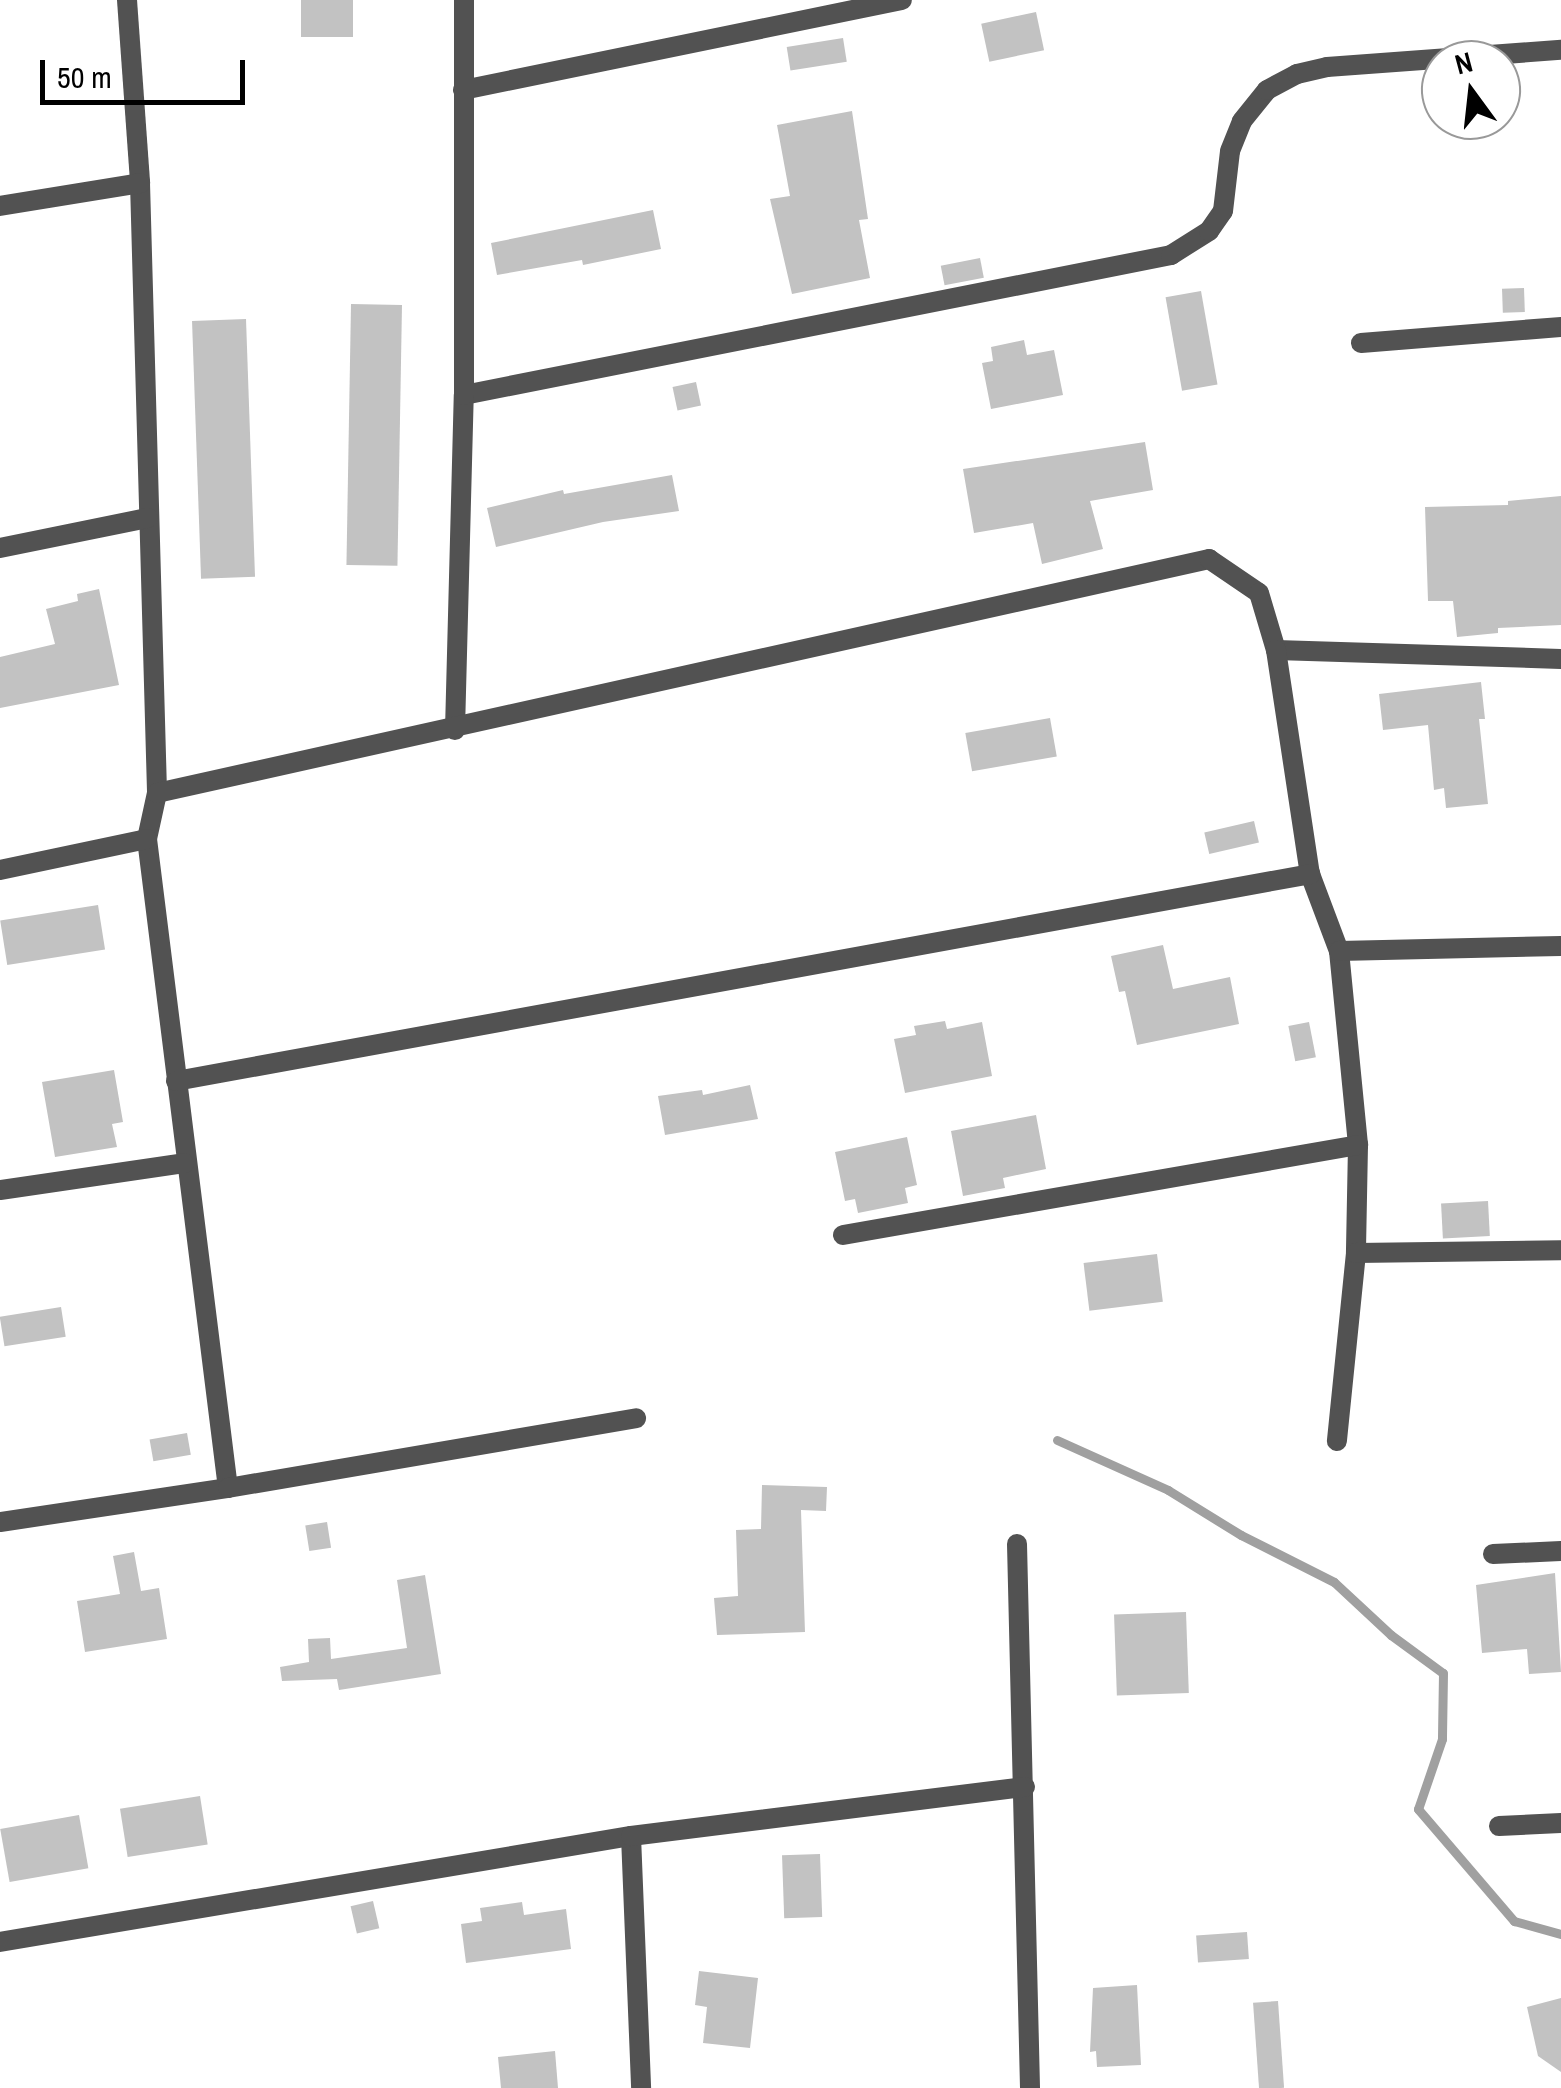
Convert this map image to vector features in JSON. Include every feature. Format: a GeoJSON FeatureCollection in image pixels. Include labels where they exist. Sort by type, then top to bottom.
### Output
{"type":"FeatureCollection","features":[{"type":"Feature","properties":{"kind":"street"},"geometry":{"type":"LineString","coordinates":[[127,0],[140,183],[157,792],[147,839],[184,1163],[228,1488]]}},
{"type":"Feature","properties":{"kind":"street"},"geometry":{"type":"LineString","coordinates":[[455,730],[464,394],[464,0]]}},
{"type":"Feature","properties":{"kind":"street"},"geometry":{"type":"LineString","coordinates":[[463,90],[902,0]]}},
{"type":"Feature","properties":{"kind":"street"},"geometry":{"type":"LineString","coordinates":[[464,394],[1171,255],[1209,231],[1223,211],[1230,151],[1242,121],[1267,90],[1297,74],[1327,67],[1561,50]]}},
{"type":"Feature","properties":{"kind":"street"},"geometry":{"type":"LineString","coordinates":[[0,206],[140,183]]}},
{"type":"Feature","properties":{"kind":"street"},"geometry":{"type":"LineString","coordinates":[[1361,343],[1561,327]]}},
{"type":"Feature","properties":{"kind":"street"},"geometry":{"type":"LineString","coordinates":[[0,548],[148,518]]}},
{"type":"Feature","properties":{"kind":"street"},"geometry":{"type":"LineString","coordinates":[[157,792],[455,730],[1209,559],[1260,593],[1276,650],[1310,874],[1339,951],[1358,1146],[1356,1253],[1336,1442]]}},
{"type":"Feature","properties":{"kind":"street"},"geometry":{"type":"LineString","coordinates":[[1276,650],[1561,660]]}},
{"type":"Feature","properties":{"kind":"street"},"geometry":{"type":"LineString","coordinates":[[0,870],[147,839]]}},
{"type":"Feature","properties":{"kind":"street"},"geometry":{"type":"LineString","coordinates":[[176,1082],[1310,874]]}},
{"type":"Feature","properties":{"kind":"street"},"geometry":{"type":"LineString","coordinates":[[1339,951],[1561,946]]}},
{"type":"Feature","properties":{"kind":"street"},"geometry":{"type":"LineString","coordinates":[[843,1235],[1358,1146]]}},
{"type":"Feature","properties":{"kind":"street"},"geometry":{"type":"LineString","coordinates":[[0,1190],[184,1163]]}},
{"type":"Feature","properties":{"kind":"street"},"geometry":{"type":"LineString","coordinates":[[1356,1253],[1561,1250]]}},
{"type":"Feature","properties":{"kind":"street"},"geometry":{"type":"LineString","coordinates":[[0,1522],[228,1488],[636,1418]]}},
{"type":"Feature","properties":{"kind":"street"},"geometry":{"type":"LineString","coordinates":[[1018,1544],[1030,2088]]}},
{"type":"Feature","properties":{"kind":"street"},"geometry":{"type":"LineString","coordinates":[[1493,1554],[1561,1551]]}},
{"type":"Feature","properties":{"kind":"street"},"geometry":{"type":"LineString","coordinates":[[0,1942],[631,1836],[1025,1786]]}},
{"type":"Feature","properties":{"kind":"street"},"geometry":{"type":"LineString","coordinates":[[1499,1826],[1561,1823]]}},
{"type":"Feature","properties":{"kind":"street"},"geometry":{"type":"LineString","coordinates":[[631,1836],[641,2088]]}},
{"type":"Feature","properties":{"kind":"building"},"geometry":{"type":"Polygon","coordinates":[[[301,0],[353,0],[353,37],[301,37],[301,0]]]}},
{"type":"Feature","properties":{"kind":"building"},"geometry":{"type":"Polygon","coordinates":[[[1036,12],[1044,50],[989,62],[981,24],[1036,12]]]}},
{"type":"Feature","properties":{"kind":"building"},"geometry":{"type":"Polygon","coordinates":[[[843,38],[847,62],[790,71],[787,47],[843,38]]]}},
{"type":"Feature","properties":{"kind":"building"},"geometry":{"type":"Polygon","coordinates":[[[852,111],[868,219],[859,220],[870,278],[792,294],[770,199],[790,196],[777,125],[852,111]]]}},
{"type":"Feature","properties":{"kind":"building"},"geometry":{"type":"Polygon","coordinates":[[[653,210],[661,249],[583,265],[582,260],[497,275],[491,243],[653,210]]]}},
{"type":"Feature","properties":{"kind":"building"},"geometry":{"type":"Polygon","coordinates":[[[980,258],[984,278],[945,285],[941,266],[980,258]]]}},
{"type":"Feature","properties":{"kind":"building"},"geometry":{"type":"Polygon","coordinates":[[[1524,288],[1525,312],[1503,313],[1502,289],[1524,288]]]}},
{"type":"Feature","properties":{"kind":"building"},"geometry":{"type":"Polygon","coordinates":[[[1201,291],[1217,385],[1182,391],[1166,297],[1201,291]]]}},
{"type":"Feature","properties":{"kind":"building"},"geometry":{"type":"Polygon","coordinates":[[[351,304],[402,305],[397,566],[346,565],[351,304]]]}},
{"type":"Feature","properties":{"kind":"building"},"geometry":{"type":"Polygon","coordinates":[[[246,319],[255,577],[201,579],[192,321],[246,319]]]}},
{"type":"Feature","properties":{"kind":"building"},"geometry":{"type":"Polygon","coordinates":[[[1024,340],[1027,355],[1054,350],[1063,395],[991,409],[982,363],[993,361],[991,347],[1024,340]]]}},
{"type":"Feature","properties":{"kind":"building"},"geometry":{"type":"Polygon","coordinates":[[[696,382],[701,405],[678,410],[673,387],[696,382]]]}},
{"type":"Feature","properties":{"kind":"building"},"geometry":{"type":"Polygon","coordinates":[[[1145,442],[1153,490],[1090,501],[1103,549],[1042,564],[1033,523],[974,533],[963,469],[1145,442]]]}},
{"type":"Feature","properties":{"kind":"building"},"geometry":{"type":"Polygon","coordinates":[[[672,475],[679,511],[603,522],[496,547],[487,508],[563,490],[564,494],[672,475]]]}},
{"type":"Feature","properties":{"kind":"building"},"geometry":{"type":"Polygon","coordinates":[[[1561,496],[1561,625],[1498,628],[1498,633],[1457,637],[1453,601],[1428,601],[1425,507],[1508,505],[1508,501],[1561,496]]]}},
{"type":"Feature","properties":{"kind":"building"},"geometry":{"type":"Polygon","coordinates":[[[99,589],[119,685],[0,708],[0,657],[55,644],[46,609],[78,601],[77,594],[99,589]]]}},
{"type":"Feature","properties":{"kind":"building"},"geometry":{"type":"Polygon","coordinates":[[[1481,682],[1485,719],[1479,719],[1488,804],[1446,808],[1444,788],[1434,790],[1428,725],[1383,730],[1379,694],[1481,682]]]}},
{"type":"Feature","properties":{"kind":"building"},"geometry":{"type":"Polygon","coordinates":[[[1050,718],[1057,756],[972,771],[965,733],[1050,718]]]}},
{"type":"Feature","properties":{"kind":"building"},"geometry":{"type":"Polygon","coordinates":[[[1254,821],[1259,842],[1209,854],[1204,832],[1254,821]]]}},
{"type":"Feature","properties":{"kind":"building"},"geometry":{"type":"Polygon","coordinates":[[[98,905],[105,949],[7,965],[0,920],[98,905]]]}},
{"type":"Feature","properties":{"kind":"building"},"geometry":{"type":"Polygon","coordinates":[[[1163,945],[1173,989],[1230,977],[1239,1024],[1137,1045],[1125,991],[1119,992],[1111,956],[1163,945]]]}},
{"type":"Feature","properties":{"kind":"building"},"geometry":{"type":"Polygon","coordinates":[[[945,1021],[947,1029],[982,1022],[992,1076],[905,1093],[894,1039],[916,1035],[914,1026],[945,1021]]]}},
{"type":"Feature","properties":{"kind":"building"},"geometry":{"type":"Polygon","coordinates":[[[1309,1022],[1316,1057],[1295,1061],[1288,1026],[1309,1022]]]}},
{"type":"Feature","properties":{"kind":"building"},"geometry":{"type":"Polygon","coordinates":[[[114,1070],[123,1122],[112,1124],[117,1147],[55,1157],[42,1082],[114,1070]]]}},
{"type":"Feature","properties":{"kind":"building"},"geometry":{"type":"Polygon","coordinates":[[[750,1085],[758,1119],[665,1135],[658,1096],[702,1090],[703,1095],[750,1085]]]}},
{"type":"Feature","properties":{"kind":"building"},"geometry":{"type":"Polygon","coordinates":[[[1036,1115],[1046,1169],[1003,1178],[1005,1188],[963,1196],[951,1131],[1036,1115]]]}},
{"type":"Feature","properties":{"kind":"building"},"geometry":{"type":"Polygon","coordinates":[[[907,1137],[917,1185],[905,1188],[908,1203],[858,1213],[855,1199],[845,1201],[835,1152],[907,1137]]]}},
{"type":"Feature","properties":{"kind":"building"},"geometry":{"type":"Polygon","coordinates":[[[1488,1201],[1490,1236],[1443,1238],[1441,1203],[1488,1201]]]}},
{"type":"Feature","properties":{"kind":"building"},"geometry":{"type":"Polygon","coordinates":[[[1157,1254],[1163,1302],[1089,1311],[1084,1263],[1157,1254]]]}},
{"type":"Feature","properties":{"kind":"building"},"geometry":{"type":"Polygon","coordinates":[[[61,1307],[66,1337],[4,1346],[0,1317],[61,1307]]]}},
{"type":"Feature","properties":{"kind":"building"},"geometry":{"type":"Polygon","coordinates":[[[187,1433],[191,1455],[153,1461],[150,1440],[187,1433]]]}},
{"type":"Feature","properties":{"kind":"building"},"geometry":{"type":"Polygon","coordinates":[[[762,1485],[827,1487],[826,1511],[801,1510],[805,1632],[717,1635],[714,1598],[738,1596],[736,1530],[761,1529],[762,1485]]]}},
{"type":"Feature","properties":{"kind":"building"},"geometry":{"type":"Polygon","coordinates":[[[327,1522],[331,1548],[309,1551],[305,1525],[327,1522]]]}},
{"type":"Feature","properties":{"kind":"building"},"geometry":{"type":"Polygon","coordinates":[[[134,1552],[141,1591],[159,1588],[167,1639],[85,1652],[77,1601],[120,1594],[113,1556],[134,1552]]]}},
{"type":"Feature","properties":{"kind":"building"},"geometry":{"type":"Polygon","coordinates":[[[1555,1573],[1561,1672],[1529,1674],[1527,1649],[1482,1653],[1476,1585],[1555,1573]]]}},
{"type":"Feature","properties":{"kind":"building"},"geometry":{"type":"Polygon","coordinates":[[[425,1575],[441,1674],[339,1690],[337,1679],[282,1681],[280,1667],[309,1662],[308,1639],[330,1638],[331,1659],[407,1648],[397,1580],[425,1575]]]}},
{"type":"Feature","properties":{"kind":"building"},"geometry":{"type":"Polygon","coordinates":[[[1186,1612],[1189,1693],[1117,1695],[1114,1615],[1186,1612]]]}},
{"type":"Feature","properties":{"kind":"building"},"geometry":{"type":"Polygon","coordinates":[[[200,1796],[208,1844],[128,1857],[120,1809],[200,1796]]]}},
{"type":"Feature","properties":{"kind":"building"},"geometry":{"type":"Polygon","coordinates":[[[79,1815],[88,1868],[10,1882],[0,1829],[79,1815]]]}},
{"type":"Feature","properties":{"kind":"building"},"geometry":{"type":"Polygon","coordinates":[[[820,1854],[822,1917],[784,1918],[782,1855],[820,1854]]]}},
{"type":"Feature","properties":{"kind":"building"},"geometry":{"type":"Polygon","coordinates":[[[373,1901],[379,1928],[357,1933],[351,1906],[373,1901]]]}},
{"type":"Feature","properties":{"kind":"building"},"geometry":{"type":"Polygon","coordinates":[[[522,1902],[524,1915],[566,1909],[571,1949],[466,1963],[461,1924],[482,1921],[480,1908],[522,1902]]]}},
{"type":"Feature","properties":{"kind":"building"},"geometry":{"type":"Polygon","coordinates":[[[1247,1932],[1249,1959],[1198,1962],[1196,1936],[1247,1932]]]}},
{"type":"Feature","properties":{"kind":"building"},"geometry":{"type":"Polygon","coordinates":[[[699,1971],[758,1978],[750,2048],[703,2043],[707,2007],[695,2005],[699,1971]]]}},
{"type":"Feature","properties":{"kind":"building"},"geometry":{"type":"Polygon","coordinates":[[[1137,1985],[1141,2065],[1097,2067],[1096,2051],[1090,2052],[1093,1988],[1137,1985]]]}},
{"type":"Feature","properties":{"kind":"building"},"geometry":{"type":"Polygon","coordinates":[[[1561,1998],[1561,2072],[1538,2056],[1527,2007],[1561,1998]]]}},
{"type":"Feature","properties":{"kind":"building"},"geometry":{"type":"Polygon","coordinates":[[[1278,2001],[1284,2088],[1259,2088],[1253,2003],[1278,2001]]]}},
{"type":"Feature","properties":{"kind":"building"},"geometry":{"type":"Polygon","coordinates":[[[555,2051],[558,2088],[501,2088],[498,2057],[555,2051]]]}},
{"type":"Feature","properties":{"kind":"waterway"},"geometry":{"type":"LineString","coordinates":[[1057,1440],[1168,1490],[1241,1535],[1334,1582],[1391,1635],[1443,1673],[1442,1739],[1418,1809],[1514,1921],[1561,1934]]}}]}
